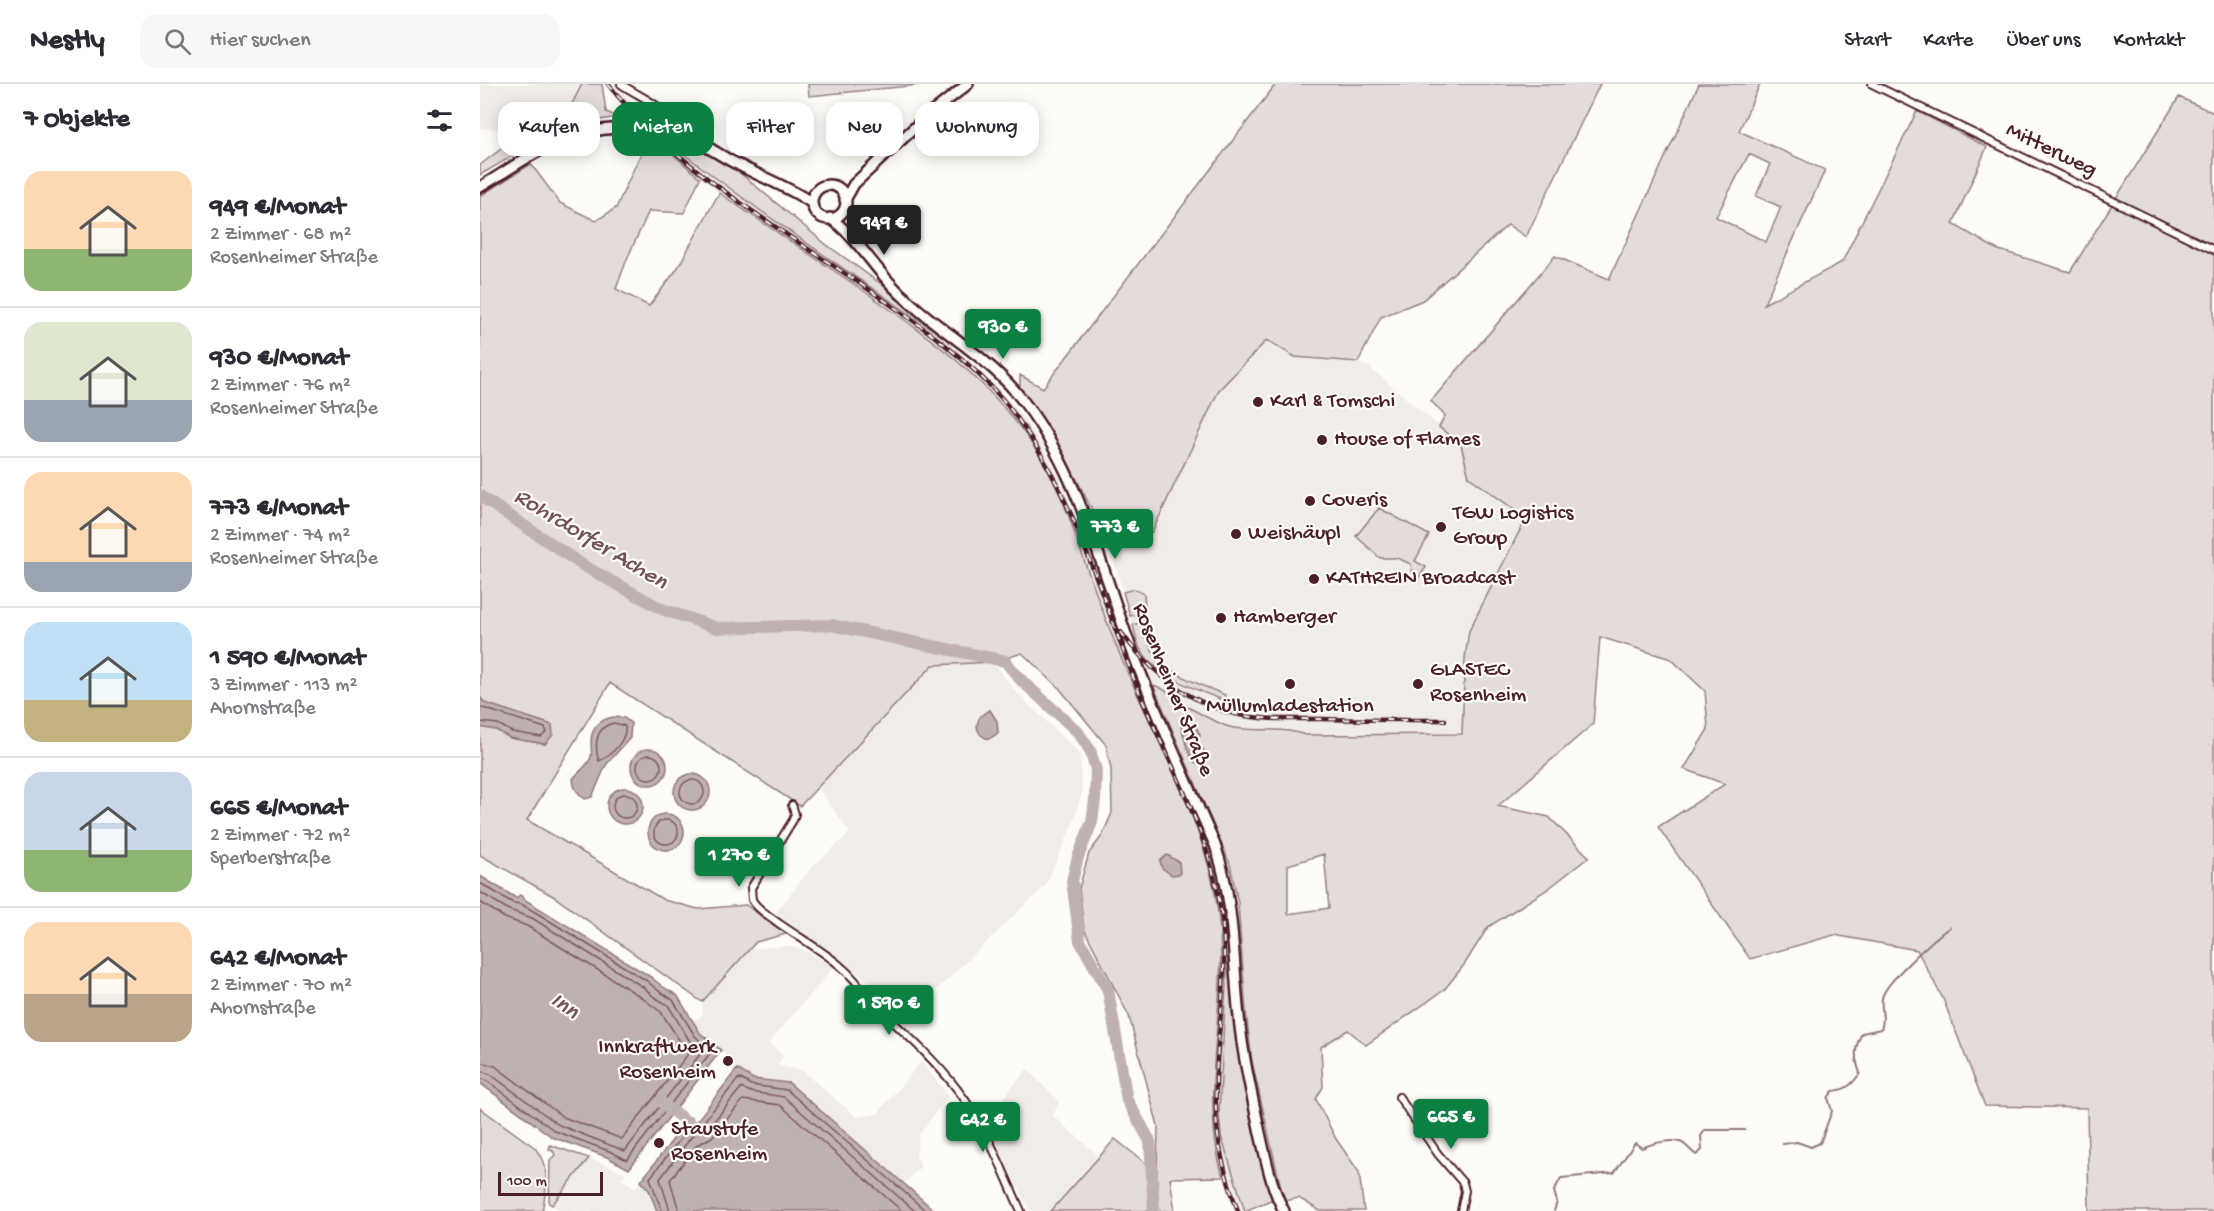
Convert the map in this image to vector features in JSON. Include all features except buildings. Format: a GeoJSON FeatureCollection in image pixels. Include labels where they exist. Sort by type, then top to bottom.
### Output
{"type":"FeatureCollection","features":[{"type":"Feature","properties":{"kind":"main road"},"geometry":{"type":"LineString","coordinates":[[714,151],[796,192],[812,203],[818,215],[830,218],[842,211],[845,200],[855,184],[926,117],[968,84]]}},
{"type":"Feature","properties":{"kind":"main road"},"geometry":{"type":"LineString","coordinates":[[480,187],[544,148],[591,130],[612,128]]}},
{"type":"Feature","properties":{"kind":"main road"},"geometry":{"type":"LineString","coordinates":[[796,192],[816,191],[827,185],[836,187],[855,184]]}},
{"type":"Feature","properties":{"kind":"main road"},"geometry":{"type":"LineString","coordinates":[[836,187],[842,192],[845,200]]}},
{"type":"Feature","properties":{"kind":"main road"},"geometry":{"type":"LineString","coordinates":[[812,203],[816,191]]}},
{"type":"Feature","properties":{"kind":"main road","name":"Rosenheimer Straße"},"geometry":{"type":"LineString","coordinates":[[842,211],[847,230]]}},
{"type":"Feature","properties":{"kind":"main road","name":"Rosenheimer Straße"},"geometry":{"type":"LineString","coordinates":[[830,218],[847,230],[903,297],[993,369],[1015,391],[1044,434],[1074,489],[1144,683],[1224,868],[1231,907],[1241,1034],[1246,1064],[1272,1183],[1284,1211]]}},
{"type":"Feature","properties":{"kind":"street"},"geometry":{"type":"LineString","coordinates":[[621,84],[649,102]]}},
{"type":"Feature","properties":{"kind":"street","name":"Mitterweg"},"geometry":{"type":"LineString","coordinates":[[1872,84],[2214,250]]}},
{"type":"Feature","properties":{"kind":"street"},"geometry":{"type":"LineString","coordinates":[[792,805],[795,814],[793,820],[751,888],[752,900],[773,919],[847,972],[860,984],[866,997],[929,1058],[957,1089],[991,1142],[1021,1211]]}},
{"type":"Feature","properties":{"kind":"street"},"geometry":{"type":"LineString","coordinates":[[1399,1096],[1438,1154],[1464,1183],[1465,1191],[1461,1211]]}},
{"type":"Feature","properties":{"kind":"shaded area"},"geometry":{"type":"Polygon","coordinates":[[[480,84],[582,84],[573,102],[498,102],[498,128],[480,128],[480,84]]]}},
{"type":"Feature","properties":{"kind":"shaded area"},"geometry":{"type":"Polygon","coordinates":[[[582,84],[602,84],[606,112],[612,114],[612,118],[600,120],[600,102],[573,102],[582,84]]]}},
{"type":"Feature","properties":{"kind":"shaded area"},"geometry":{"type":"Polygon","coordinates":[[[604,84],[614,84],[630,102],[619,102],[604,84]]]}},
{"type":"Feature","properties":{"kind":"shaded area"},"geometry":{"type":"Polygon","coordinates":[[[808,84],[929,84],[809,96],[808,84]]]}},
{"type":"Feature","properties":{"kind":"shaded area"},"geometry":{"type":"Polygon","coordinates":[[[1276,84],[1600,84],[1526,237],[1508,225],[1423,300],[1381,317],[1358,362],[1295,357],[1267,340],[1219,390],[1152,532],[1108,541],[1056,439],[1020,388],[1020,375],[1043,388],[1276,84]]]}},
{"type":"Feature","properties":{"kind":"shaded area"},"geometry":{"type":"Polygon","coordinates":[[[1699,84],[1760,84],[1739,131],[1825,170],[1764,304],[1842,262],[1917,111],[1987,147],[1953,224],[1996,249],[2070,272],[2179,97],[2214,113],[2214,1211],[2089,1211],[2087,1108],[1985,1106],[1943,999],[1917,950],[1834,935],[1750,959],[1658,827],[1725,784],[1684,769],[1708,729],[1705,691],[1671,659],[1600,637],[1593,724],[1498,806],[1549,817],[1589,857],[1548,889],[1488,927],[1464,965],[1444,990],[1366,1045],[1348,1030],[1321,1047],[1323,1087],[1316,1099],[1336,1139],[1359,1172],[1364,1211],[1320,1211],[1299,1198],[1284,1201],[1252,1062],[1238,903],[1230,864],[1153,685],[1202,715],[1236,728],[1286,730],[1305,735],[1462,734],[1465,658],[1469,631],[1526,518],[1469,477],[1461,445],[1439,427],[1445,416],[1431,401],[1555,256],[1609,279],[1699,84]],[[1749,154],[1716,217],[1766,242],[1781,207],[1756,196],[1770,164],[1749,154]],[[1324,854],[1288,865],[1288,914],[1329,908],[1324,854]]]}},
{"type":"Feature","properties":{"kind":"shaded area"},"geometry":{"type":"Polygon","coordinates":[[[498,151],[498,156],[513,156],[480,175],[480,165],[498,151]]]}},
{"type":"Feature","properties":{"kind":"shaded area"},"geometry":{"type":"Polygon","coordinates":[[[640,156],[675,156],[700,178],[684,213],[649,211],[616,289],[649,306],[677,269],[719,193],[915,327],[964,367],[1009,413],[1028,439],[1058,489],[1117,647],[1194,821],[1212,881],[1218,912],[1221,945],[1213,1111],[1216,1144],[1223,1177],[1170,1178],[1175,1211],[1051,1211],[1115,1139],[1157,1172],[1158,1126],[1129,1016],[1084,929],[1079,888],[1089,853],[1102,836],[1112,813],[1111,769],[1106,745],[1060,689],[1022,653],[994,662],[933,665],[800,806],[610,683],[527,820],[664,900],[698,909],[746,905],[786,934],[756,942],[702,1002],[553,896],[480,855],[480,727],[496,730],[510,738],[545,744],[552,725],[484,703],[480,697],[480,196],[531,164],[560,203],[596,221],[616,208],[640,156]]]}},
{"type":"Feature","properties":{"kind":"shaded area"},"geometry":{"type":"Polygon","coordinates":[[[676,156],[685,156],[945,338],[996,386],[1019,412],[1056,470],[1091,553],[1135,676],[1214,853],[1220,877],[1228,947],[1219,1113],[1221,1136],[1245,1211],[1235,1211],[1219,1164],[1215,1136],[1212,1090],[1221,954],[1220,932],[1194,823],[1112,638],[1065,506],[1047,468],[1000,401],[930,337],[719,193],[676,156]]]}},
{"type":"Feature","properties":{"kind":"shaded area"},"geometry":{"type":"Polygon","coordinates":[[[687,156],[710,156],[735,169],[827,245],[888,289],[945,338],[838,265],[687,156]]]}},
{"type":"Feature","properties":{"kind":"shaded area"},"geometry":{"type":"Polygon","coordinates":[[[1267,340],[1295,357],[1358,362],[1369,367],[1461,445],[1469,477],[1526,518],[1469,631],[1465,658],[1462,734],[1305,735],[1292,730],[1261,730],[1227,726],[1188,707],[1161,687],[1153,685],[1108,541],[1152,532],[1219,390],[1267,340]]]}},
{"type":"Feature","properties":{"kind":"shaded area"},"geometry":{"type":"Polygon","coordinates":[[[1379,508],[1429,535],[1415,561],[1426,567],[1418,579],[1413,577],[1411,564],[1397,558],[1380,558],[1356,536],[1379,508]]]}},
{"type":"Feature","properties":{"kind":"shaded area"},"geometry":{"type":"Polygon","coordinates":[[[1134,589],[1144,594],[1145,607],[1142,613],[1130,616],[1123,592],[1134,589]]]}},
{"type":"Feature","properties":{"kind":"shaded area"},"geometry":{"type":"Polygon","coordinates":[[[1145,621],[1151,648],[1157,657],[1183,677],[1225,695],[1223,700],[1179,681],[1149,661],[1139,646],[1133,625],[1145,621]]]}},
{"type":"Feature","properties":{"kind":"shaded area"},"geometry":{"type":"Polygon","coordinates":[[[994,662],[1012,688],[1080,754],[1082,792],[1073,824],[1045,886],[929,997],[872,983],[774,915],[811,868],[850,833],[818,788],[933,665],[994,662]]]}},
{"type":"Feature","properties":{"kind":"shaded area"},"geometry":{"type":"Polygon","coordinates":[[[787,946],[804,950],[834,967],[769,1043],[784,1056],[777,1065],[802,1071],[857,1117],[877,1114],[921,1062],[949,1095],[919,1134],[916,1156],[921,1166],[905,1183],[789,1084],[753,1079],[737,1069],[721,1050],[700,1033],[693,1021],[703,1014],[702,1002],[749,949],[787,946]]]}},
{"type":"Feature","properties":{"kind":"shaded area"},"geometry":{"type":"Polygon","coordinates":[[[1228,947],[1239,1049],[1273,1199],[1245,1211],[1221,1136],[1219,1113],[1228,947]]]}},
{"type":"Feature","properties":{"kind":"shaded area"},"geometry":{"type":"Polygon","coordinates":[[[1027,1069],[1059,1102],[1053,1116],[1099,1156],[1051,1211],[1030,1211],[985,1121],[1027,1069]]]}},
{"type":"Feature","properties":{"kind":"shaded area"},"geometry":{"type":"Polygon","coordinates":[[[480,1108],[534,1147],[539,1154],[546,1177],[542,1211],[480,1211],[480,1108]]]}},
{"type":"Feature","properties":{"kind":"shaded area"},"geometry":{"type":"Polygon","coordinates":[[[550,1145],[589,1158],[552,1205],[549,1203],[550,1160],[555,1155],[549,1150],[550,1145]]]}},
{"type":"Feature","properties":{"kind":"shaded area"},"geometry":{"type":"Polygon","coordinates":[[[589,1158],[626,1173],[622,1179],[635,1188],[641,1181],[649,1190],[657,1211],[560,1211],[552,1205],[589,1158]]]}},
{"type":"Feature","properties":{"kind":"water"},"geometry":{"type":"Polygon","coordinates":[[[480,697],[485,703],[552,725],[553,735],[545,744],[510,738],[496,730],[480,727],[480,697]]]}},
{"type":"Feature","properties":{"kind":"water"},"geometry":{"type":"Polygon","coordinates":[[[990,710],[997,721],[998,733],[989,739],[980,733],[977,725],[981,716],[990,710]]]}},
{"type":"Feature","properties":{"kind":"water"},"geometry":{"type":"Polygon","coordinates":[[[614,717],[624,718],[631,723],[630,738],[606,765],[592,797],[585,799],[576,791],[573,779],[590,760],[591,737],[595,728],[601,722],[614,717]]]}},
{"type":"Feature","properties":{"kind":"water"},"geometry":{"type":"Polygon","coordinates":[[[1185,718],[1193,720],[1200,735],[1198,743],[1205,752],[1199,764],[1194,762],[1187,748],[1181,726],[1185,718]]]}},
{"type":"Feature","properties":{"kind":"water"},"geometry":{"type":"Polygon","coordinates":[[[649,749],[662,754],[667,767],[662,780],[649,785],[636,780],[631,767],[636,754],[649,749]]]}},
{"type":"Feature","properties":{"kind":"water"},"geometry":{"type":"Polygon","coordinates":[[[692,774],[705,779],[710,792],[705,805],[692,810],[679,805],[674,792],[679,779],[692,774]]]}},
{"type":"Feature","properties":{"kind":"water"},"geometry":{"type":"Polygon","coordinates":[[[625,788],[638,793],[643,806],[638,819],[625,824],[612,819],[607,806],[612,793],[625,788]]]}},
{"type":"Feature","properties":{"kind":"water"},"geometry":{"type":"Polygon","coordinates":[[[666,814],[679,819],[684,832],[679,845],[666,850],[653,845],[648,832],[653,819],[666,814]]]}},
{"type":"Feature","properties":{"kind":"water"},"geometry":{"type":"Polygon","coordinates":[[[1167,855],[1179,862],[1180,874],[1172,875],[1162,868],[1160,861],[1167,855]]]}},
{"type":"Feature","properties":{"kind":"water"},"geometry":{"type":"Polygon","coordinates":[[[480,876],[516,898],[520,895],[677,995],[700,1033],[721,1050],[629,1169],[607,1157],[552,1137],[480,1083],[480,876]]]}},
{"type":"Feature","properties":{"kind":"water"},"geometry":{"type":"Polygon","coordinates":[[[737,1069],[753,1079],[789,1083],[935,1211],[657,1211],[649,1190],[641,1181],[690,1117],[696,1122],[737,1069]]]}},
{"type":"Feature","properties":{"kind":"waterway","name":"Rohrdorfer Achen"},"geometry":{"type":"LineString","coordinates":[[480,496],[584,566],[662,609],[717,628],[831,625],[1005,661],[1020,679],[1078,732],[1090,750],[1096,770],[1092,822],[1078,857],[1072,881],[1080,941],[1108,990],[1127,1100],[1150,1141],[1154,1211]]}},
{"type":"Feature","properties":{"kind":"waterway"},"geometry":{"type":"LineString","coordinates":[[1783,1144],[1797,1142],[1811,1147],[1820,1143],[1832,1111],[1828,1098],[1833,1091],[1849,1086],[1860,1073],[1856,1053],[1857,1043],[1862,1033],[1881,1029],[1882,998],[1885,991],[1912,960],[1950,927]]}},
{"type":"Feature","properties":{"kind":"waterway","name":"Inn"},"geometry":{"type":"LineString","coordinates":[[661,1102],[700,1132]]}},
{"type":"Feature","properties":{"kind":"waterway"},"geometry":{"type":"LineString","coordinates":[[1554,1211],[1557,1202],[1554,1191],[1561,1178],[1614,1173],[1635,1143],[1642,1148],[1676,1141],[1685,1145],[1696,1155],[1702,1150],[1701,1136],[1705,1130],[1745,1130]]}},
{"type":"Feature","properties":{"kind":"railway"},"geometry":{"type":"LineString","coordinates":[[608,84],[635,115],[699,172],[912,320],[960,357],[1004,401],[1029,435],[1050,471],[1085,548],[1145,706],[1190,806],[1216,885],[1224,937],[1216,1086],[1217,1124],[1223,1162],[1238,1211]]}},
{"type":"Feature","properties":{"kind":"railway"},"geometry":{"type":"LineString","coordinates":[[1121,632],[1152,668],[1178,688],[1206,704],[1233,714],[1283,719],[1445,720]]}},
{"type":"Feature","properties":{"kind":"place","name":"Karl & Tomschi"},"geometry":{"type":"Point","coordinates":[1258,402]}},
{"type":"Feature","properties":{"kind":"place","name":"House of Flames"},"geometry":{"type":"Point","coordinates":[1322,440]}},
{"type":"Feature","properties":{"kind":"place","name":"Coveris"},"geometry":{"type":"Point","coordinates":[1310,501]}},
{"type":"Feature","properties":{"kind":"place","name":"TGW Logistics Group"},"geometry":{"type":"Point","coordinates":[1441,527]}},
{"type":"Feature","properties":{"kind":"place","name":"Weishäupl"},"geometry":{"type":"Point","coordinates":[1236,534]}},
{"type":"Feature","properties":{"kind":"place","name":"KATHREIN Broadcast"},"geometry":{"type":"Point","coordinates":[1314,579]}},
{"type":"Feature","properties":{"kind":"place","name":"Hamberger"},"geometry":{"type":"Point","coordinates":[1221,618]}},
{"type":"Feature","properties":{"kind":"place","name":"Müllumladestation"},"geometry":{"type":"Point","coordinates":[1290,684]}},
{"type":"Feature","properties":{"kind":"place","name":"GLASTEC Rosenheim"},"geometry":{"type":"Point","coordinates":[1418,684]}},
{"type":"Feature","properties":{"kind":"place","name":"Innkraftwerk Rosenheim"},"geometry":{"type":"Point","coordinates":[728,1061]}},
{"type":"Feature","properties":{"kind":"place","name":"Staustufe Rosenheim"},"geometry":{"type":"Point","coordinates":[659,1143]}}]}
